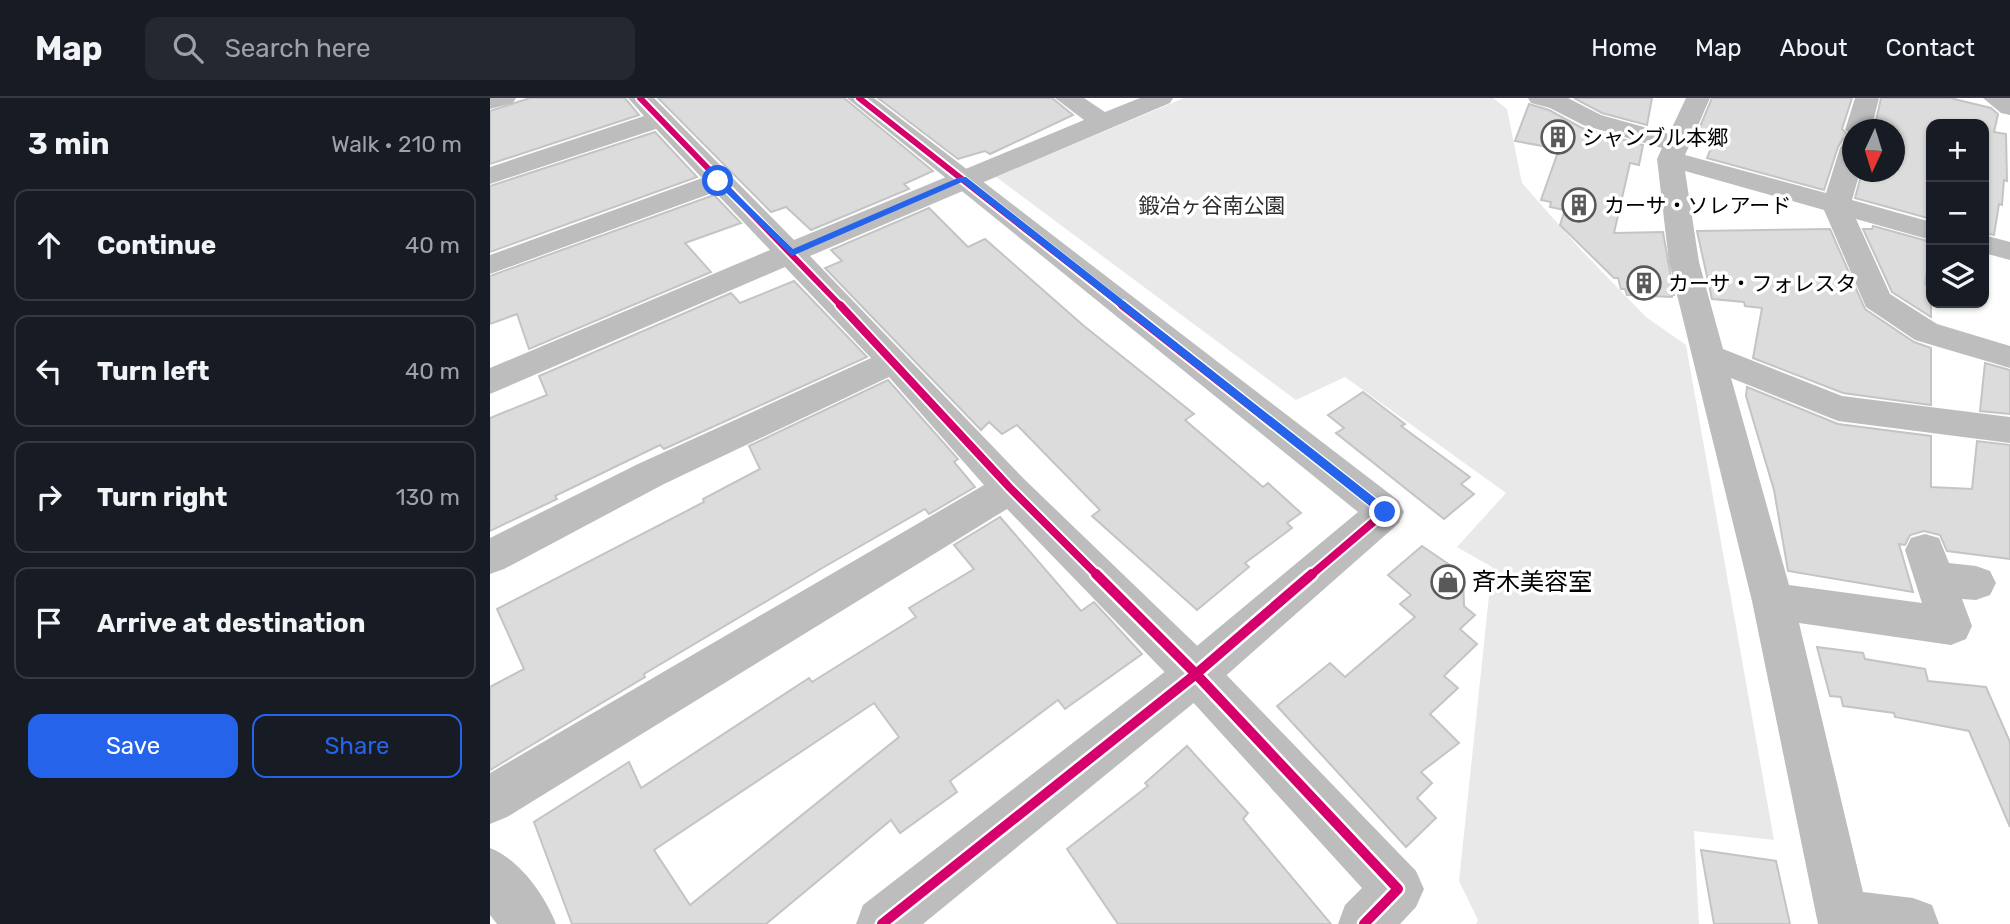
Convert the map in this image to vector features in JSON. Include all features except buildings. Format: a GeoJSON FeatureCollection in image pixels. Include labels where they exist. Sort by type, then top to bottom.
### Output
{"type":"FeatureCollection","features":[{"type":"Feature","properties":{"kind":"street"},"geometry":{"type":"LineString","coordinates":[[490,102],[504,98]]}},
{"type":"Feature","properties":{"kind":"street"},"geometry":{"type":"LineString","coordinates":[[859,98],[1385,512],[1196,674],[882,924]]}},
{"type":"Feature","properties":{"kind":"street"},"geometry":{"type":"LineString","coordinates":[[1067,98],[1104,122]]}},
{"type":"Feature","properties":{"kind":"street"},"geometry":{"type":"LineString","coordinates":[[490,382],[963,179],[1161,98]]}},
{"type":"Feature","properties":{"kind":"street"},"geometry":{"type":"LineString","coordinates":[[1540,98],[1559,103],[1592,120],[1673,151],[1836,206],[1926,230]]}},
{"type":"Feature","properties":{"kind":"street"},"geometry":{"type":"LineString","coordinates":[[1698,98],[1673,151],[1684,262],[1707,355],[1747,493],[1843,920],[1913,924]]}},
{"type":"Feature","properties":{"kind":"street"},"geometry":{"type":"LineString","coordinates":[[1861,119],[1867,98]]}},
{"type":"Feature","properties":{"kind":"street"},"geometry":{"type":"LineString","coordinates":[[1996,98],[2010,108]]}},
{"type":"Feature","properties":{"kind":"street"},"geometry":{"type":"LineString","coordinates":[[490,176],[649,109],[792,253],[1010,488],[1196,674],[1398,888],[1364,924]]}},
{"type":"Feature","properties":{"kind":"street"},"geometry":{"type":"LineString","coordinates":[[490,265],[718,181]]}},
{"type":"Feature","properties":{"kind":"street"},"geometry":{"type":"LineString","coordinates":[[1843,182],[1836,206],[1877,300],[1926,332],[2010,357]]}},
{"type":"Feature","properties":{"kind":"street"},"geometry":{"type":"LineString","coordinates":[[1988,245],[2010,251]]}},
{"type":"Feature","properties":{"kind":"street"},"geometry":{"type":"LineString","coordinates":[[1707,355],[1839,408],[2010,430]]}},
{"type":"Feature","properties":{"kind":"street"},"geometry":{"type":"LineString","coordinates":[[490,557],[651,474],[894,361]]}},
{"type":"Feature","properties":{"kind":"street"},"geometry":{"type":"LineString","coordinates":[[490,800],[1010,488]]}},
{"type":"Feature","properties":{"kind":"street"},"geometry":{"type":"LineString","coordinates":[[1773,601],[1951,626],[1930,564],[1976,583]]}},
{"type":"Feature","properties":{"kind":"street"},"geometry":{"type":"LineString","coordinates":[[490,873],[530,924]]}},
{"type":"Feature","properties":{"kind":"green space","name":"鍛冶ヶ谷南公園"},"geometry":{"type":"Polygon","coordinates":[[[1184,98],[1493,98],[1507,109],[1522,183],[1582,251],[1646,317],[1686,345],[1774,840],[1694,831],[1699,924],[1476,924],[1478,920],[1459,881],[1492,567],[1457,547],[1506,493],[1345,377],[1296,400],[996,177],[1184,98]]]}},
{"type":"Feature","properties":{"kind":"cycle path"},"geometry":{"type":"LineString","coordinates":[[640,98],[894,361],[1010,488],[1196,674],[1398,889],[1364,924]]}},
{"type":"Feature","properties":{"kind":"cycle path"},"geometry":{"type":"LineString","coordinates":[[859,98],[1385,512],[1196,674],[882,924]]}},
{"type":"Feature","properties":{"kind":"place","name":"シャンブル本郷"},"geometry":{"type":"Point","coordinates":[1558,137]}},
{"type":"Feature","properties":{"kind":"place","name":"カーサ・ソレアード"},"geometry":{"type":"Point","coordinates":[1579,205]}},
{"type":"Feature","properties":{"kind":"place","name":"カーサ・フォレスタ"},"geometry":{"type":"Point","coordinates":[1644,283]}},
{"type":"Feature","properties":{"kind":"place","name":"斉木美容室"},"geometry":{"type":"Point","coordinates":[1448,582]}},
{"type":"Feature","properties":{"kind":"route"},"geometry":{"type":"LineString","coordinates":[[718,181],[792,253],[963,179],[1385,512]]}}]}
